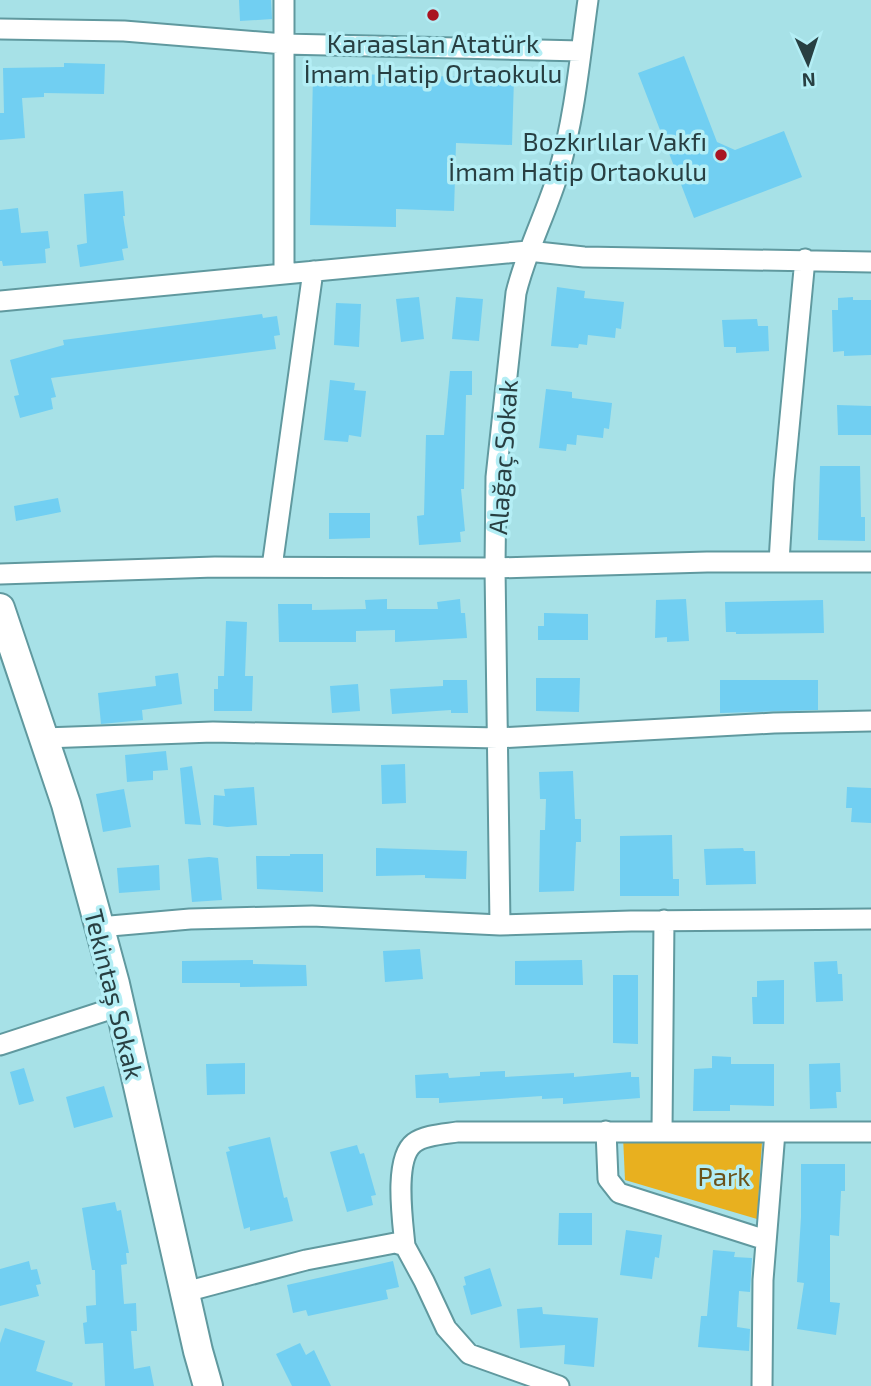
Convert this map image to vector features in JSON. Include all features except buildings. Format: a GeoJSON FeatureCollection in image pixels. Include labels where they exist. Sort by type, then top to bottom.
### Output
{"type":"FeatureCollection","features":[{"type":"Feature","properties":{"kind":"street"},"geometry":{"type":"LineString","coordinates":[[284,0],[284,274]]}},
{"type":"Feature","properties":{"kind":"street","name":"Alağaç Sokak"},"geometry":{"type":"LineString","coordinates":[[500,925],[496,477],[516,293],[565,148],[587,0]]}},
{"type":"Feature","properties":{"kind":"street"},"geometry":{"type":"LineString","coordinates":[[0,29],[124,30],[284,44],[581,51]]}},
{"type":"Feature","properties":{"kind":"street"},"geometry":{"type":"LineString","coordinates":[[0,301],[528,251],[584,257],[871,262]]}},
{"type":"Feature","properties":{"kind":"street"},"geometry":{"type":"LineString","coordinates":[[779,562],[805,260]]}},
{"type":"Feature","properties":{"kind":"street"},"geometry":{"type":"LineString","coordinates":[[272,567],[313,271]]}},
{"type":"Feature","properties":{"kind":"street"},"geometry":{"type":"LineString","coordinates":[[0,573],[272,567],[495,568],[871,562]]}},
{"type":"Feature","properties":{"kind":"street","name":"Tekintaş Sokak"},"geometry":{"type":"LineString","coordinates":[[0,608],[66,804],[99,927],[120,1006],[208,1386]]}},
{"type":"Feature","properties":{"kind":"street"},"geometry":{"type":"LineString","coordinates":[[44,738],[213,732],[498,738],[775,723],[871,722]]}},
{"type":"Feature","properties":{"kind":"street"},"geometry":{"type":"LineString","coordinates":[[99,927],[190,919],[312,916],[500,925],[664,920],[871,919]]}},
{"type":"Feature","properties":{"kind":"street"},"geometry":{"type":"LineString","coordinates":[[662,1131],[664,920]]}},
{"type":"Feature","properties":{"kind":"street"},"geometry":{"type":"LineString","coordinates":[[0,1045],[120,1006]]}},
{"type":"Feature","properties":{"kind":"street"},"geometry":{"type":"LineString","coordinates":[[606,1131],[608,1179],[619,1193],[766,1240]]}},
{"type":"Feature","properties":{"kind":"street"},"geometry":{"type":"LineString","coordinates":[[559,1386],[469,1354],[446,1328],[405,1246],[401,1182],[405,1157],[414,1143],[457,1132],[871,1132]]}},
{"type":"Feature","properties":{"kind":"street"},"geometry":{"type":"LineString","coordinates":[[762,1386],[763,1280],[775,1132]]}},
{"type":"Feature","properties":{"kind":"street"},"geometry":{"type":"LineString","coordinates":[[185,1292],[306,1260],[395,1243],[405,1246]]}},
{"type":"Feature","properties":{"kind":"green space","name":"Park"},"geometry":{"type":"Polygon","coordinates":[[[623,1136],[762,1142],[757,1219],[625,1180],[623,1136]]]}},
{"type":"Feature","properties":{"kind":"place","name":"Karaaslan Atatürk İmam Hatip Ortaokulu"},"geometry":{"type":"Point","coordinates":[433,15]}},
{"type":"Feature","properties":{"kind":"place","name":"Bozkırlılar Vakfı İmam Hatip Ortaokulu"},"geometry":{"type":"Point","coordinates":[721,155]}}]}
